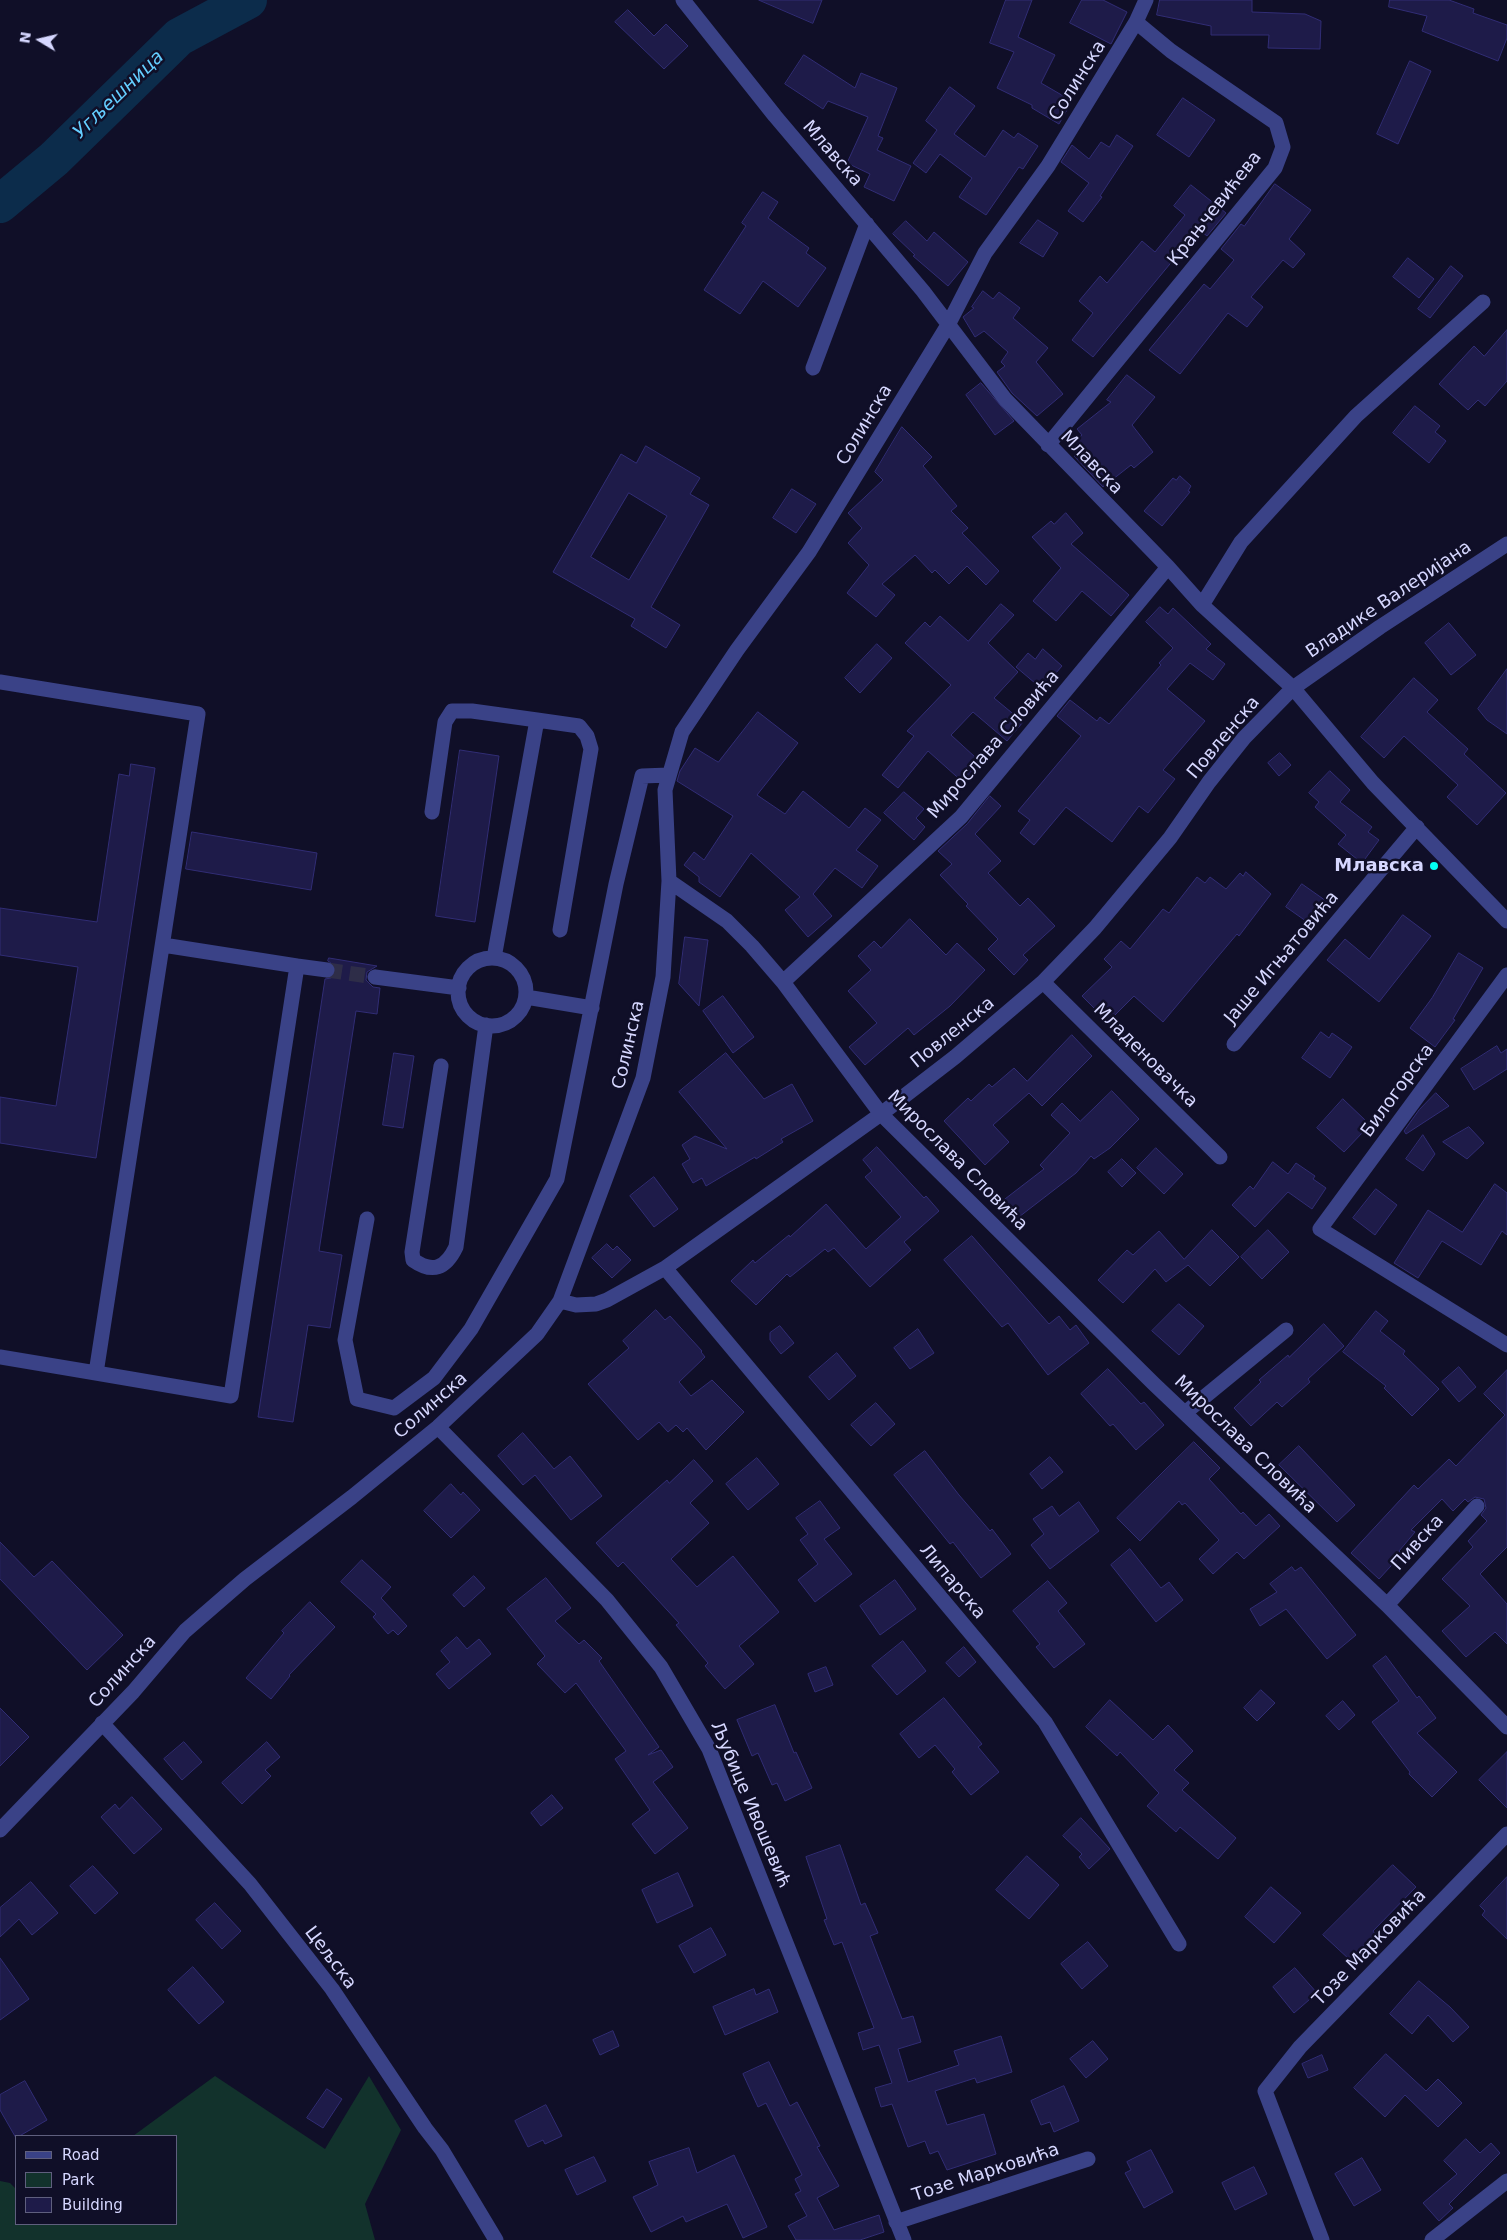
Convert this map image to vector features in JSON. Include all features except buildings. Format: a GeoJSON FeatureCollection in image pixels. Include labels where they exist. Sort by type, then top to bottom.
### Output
{"type":"FeatureCollection","features":[{"type":"Feature","properties":{"kind":"street","name":"Млавска"},"geometry":{"type":"LineString","coordinates":[[683,0],[775,116],[867,224],[1005,399],[1168,567],[1202,605],[1293,688],[1373,783],[1507,921]]}},
{"type":"Feature","properties":{"kind":"street","name":"Солинска"},"geometry":{"type":"LineString","coordinates":[[0,1830],[102,1723],[185,1631],[244,1579],[352,1497],[438,1427],[537,1334],[560,1301],[643,1078],[663,977],[669,881],[665,790],[682,732],[737,650],[809,552],[948,325],[985,253],[1048,166],[1136,22],[1146,0]]}},
{"type":"Feature","properties":{"kind":"street","name":"Крањчевићева"},"geometry":{"type":"LineString","coordinates":[[1048,445],[1275,168],[1283,148],[1276,122],[1171,51],[1136,22]]}},
{"type":"Feature","properties":{"kind":"street"},"geometry":{"type":"LineString","coordinates":[[813,368],[867,224]]}},
{"type":"Feature","properties":{"kind":"street"},"geometry":{"type":"LineString","coordinates":[[1202,605],[1241,542],[1356,416],[1483,302]]}},
{"type":"Feature","properties":{"kind":"street","name":"Владике Валеријана"},"geometry":{"type":"LineString","coordinates":[[1293,688],[1380,627],[1507,544]]}},
{"type":"Feature","properties":{"kind":"street","name":"Мирослава Словића"},"geometry":{"type":"LineString","coordinates":[[1168,567],[961,817],[783,982],[881,1114],[1154,1384],[1186,1412],[1332,1555],[1387,1605],[1507,1727]]}},
{"type":"Feature","properties":{"kind":"street"},"geometry":{"type":"LineString","coordinates":[[0,682],[198,714],[96,1373]]}},
{"type":"Feature","properties":{"kind":"street","name":"Повленска"},"geometry":{"type":"LineString","coordinates":[[560,1301],[576,1305],[596,1304],[607,1300],[665,1268],[881,1114],[956,1057],[1043,982],[1095,928],[1170,838],[1209,782],[1244,738],[1293,688]]}},
{"type":"Feature","properties":{"kind":"street"},"geometry":{"type":"LineString","coordinates":[[432,812],[445,722],[452,711],[472,711],[578,726],[588,736],[591,749],[560,930]]}},
{"type":"Feature","properties":{"kind":"street"},"geometry":{"type":"LineString","coordinates":[[494,958],[537,720]]}},
{"type":"Feature","properties":{"kind":"street"},"geometry":{"type":"LineString","coordinates":[[366,1219],[345,1340],[357,1399],[394,1408],[434,1378],[471,1329],[557,1179],[616,884],[642,776],[669,775]]}},
{"type":"Feature","properties":{"kind":"street","name":"Јаше Игњатовића"},"geometry":{"type":"LineString","coordinates":[[1234,1044],[1417,827]]}},
{"type":"Feature","properties":{"kind":"street"},"geometry":{"type":"LineString","coordinates":[[669,881],[727,921],[752,946],[783,982]]}},
{"type":"Feature","properties":{"kind":"street"},"geometry":{"type":"LineString","coordinates":[[163,945],[327,970]]}},
{"type":"Feature","properties":{"kind":"street"},"geometry":{"type":"LineString","coordinates":[[494,958],[514,966],[522,975],[526,997],[523,1008],[516,1017],[506,1023],[486,1026],[469,1016],[459,999],[459,988],[461,978],[471,966],[484,959],[494,958]]}},
{"type":"Feature","properties":{"kind":"street"},"geometry":{"type":"LineString","coordinates":[[0,1357],[231,1396],[297,966]]}},
{"type":"Feature","properties":{"kind":"street","name":"Билогорска"},"geometry":{"type":"LineString","coordinates":[[1507,975],[1320,1229],[1507,1345]]}},
{"type":"Feature","properties":{"kind":"street"},"geometry":{"type":"LineString","coordinates":[[375,977],[459,988]]}},
{"type":"Feature","properties":{"kind":"street","name":"Младеновачка"},"geometry":{"type":"LineString","coordinates":[[1043,982],[1220,1157]]}},
{"type":"Feature","properties":{"kind":"street"},"geometry":{"type":"LineString","coordinates":[[526,997],[592,1008]]}},
{"type":"Feature","properties":{"kind":"street"},"geometry":{"type":"LineString","coordinates":[[441,1066],[412,1252],[413,1260],[421,1266],[431,1268],[444,1265],[456,1247],[486,1026]]}},
{"type":"Feature","properties":{"kind":"street","name":"Липарска"},"geometry":{"type":"LineString","coordinates":[[665,1268],[1045,1722],[1179,1944]]}},
{"type":"Feature","properties":{"kind":"street"},"geometry":{"type":"LineString","coordinates":[[1186,1412],[1286,1330]]}},
{"type":"Feature","properties":{"kind":"street","name":"Љубице Ивошевић"},"geometry":{"type":"LineString","coordinates":[[438,1427],[607,1600],[661,1667],[686,1706],[709,1749],[904,2240]]}},
{"type":"Feature","properties":{"kind":"street","name":"Пивска"},"geometry":{"type":"LineString","coordinates":[[1387,1605],[1477,1506]]}},
{"type":"Feature","properties":{"kind":"street","name":"Цељска"},"geometry":{"type":"LineString","coordinates":[[102,1723],[250,1884],[332,1989],[425,2128],[442,2150],[496,2240]]}},
{"type":"Feature","properties":{"kind":"street","name":"Тозе Марковића"},"geometry":{"type":"LineString","coordinates":[[1322,2240],[1265,2091],[1300,2046],[1507,1834]]}},
{"type":"Feature","properties":{"kind":"street","name":"Тозе Марковића"},"geometry":{"type":"LineString","coordinates":[[896,2222],[1088,2159]]}},
{"type":"Feature","properties":{"kind":"street"},"geometry":{"type":"LineString","coordinates":[[1432,2240],[1507,2181]]}},
{"type":"Feature","properties":{"kind":"green space"},"geometry":{"type":"Polygon","coordinates":[[[215,2076],[325,2149],[369,2076],[401,2130],[365,2204],[375,2240],[0,2240],[0,2181],[10,2183],[15,2188],[15,2225],[178,2225],[178,2135],[134,2135],[215,2076]]]}},
{"type":"Feature","properties":{"kind":"waterway","name":"Угљешница"},"geometry":{"type":"LineString","coordinates":[[0,204],[54,159],[179,37],[248,0]]}},
{"type":"Feature","properties":{"kind":"tunnel"},"geometry":{"type":"LineString","coordinates":[[327,970],[375,977]]}},
{"type":"Feature","properties":{"kind":"place","name":"Млавска"},"geometry":{"type":"Point","coordinates":[1434,866]}}]}
